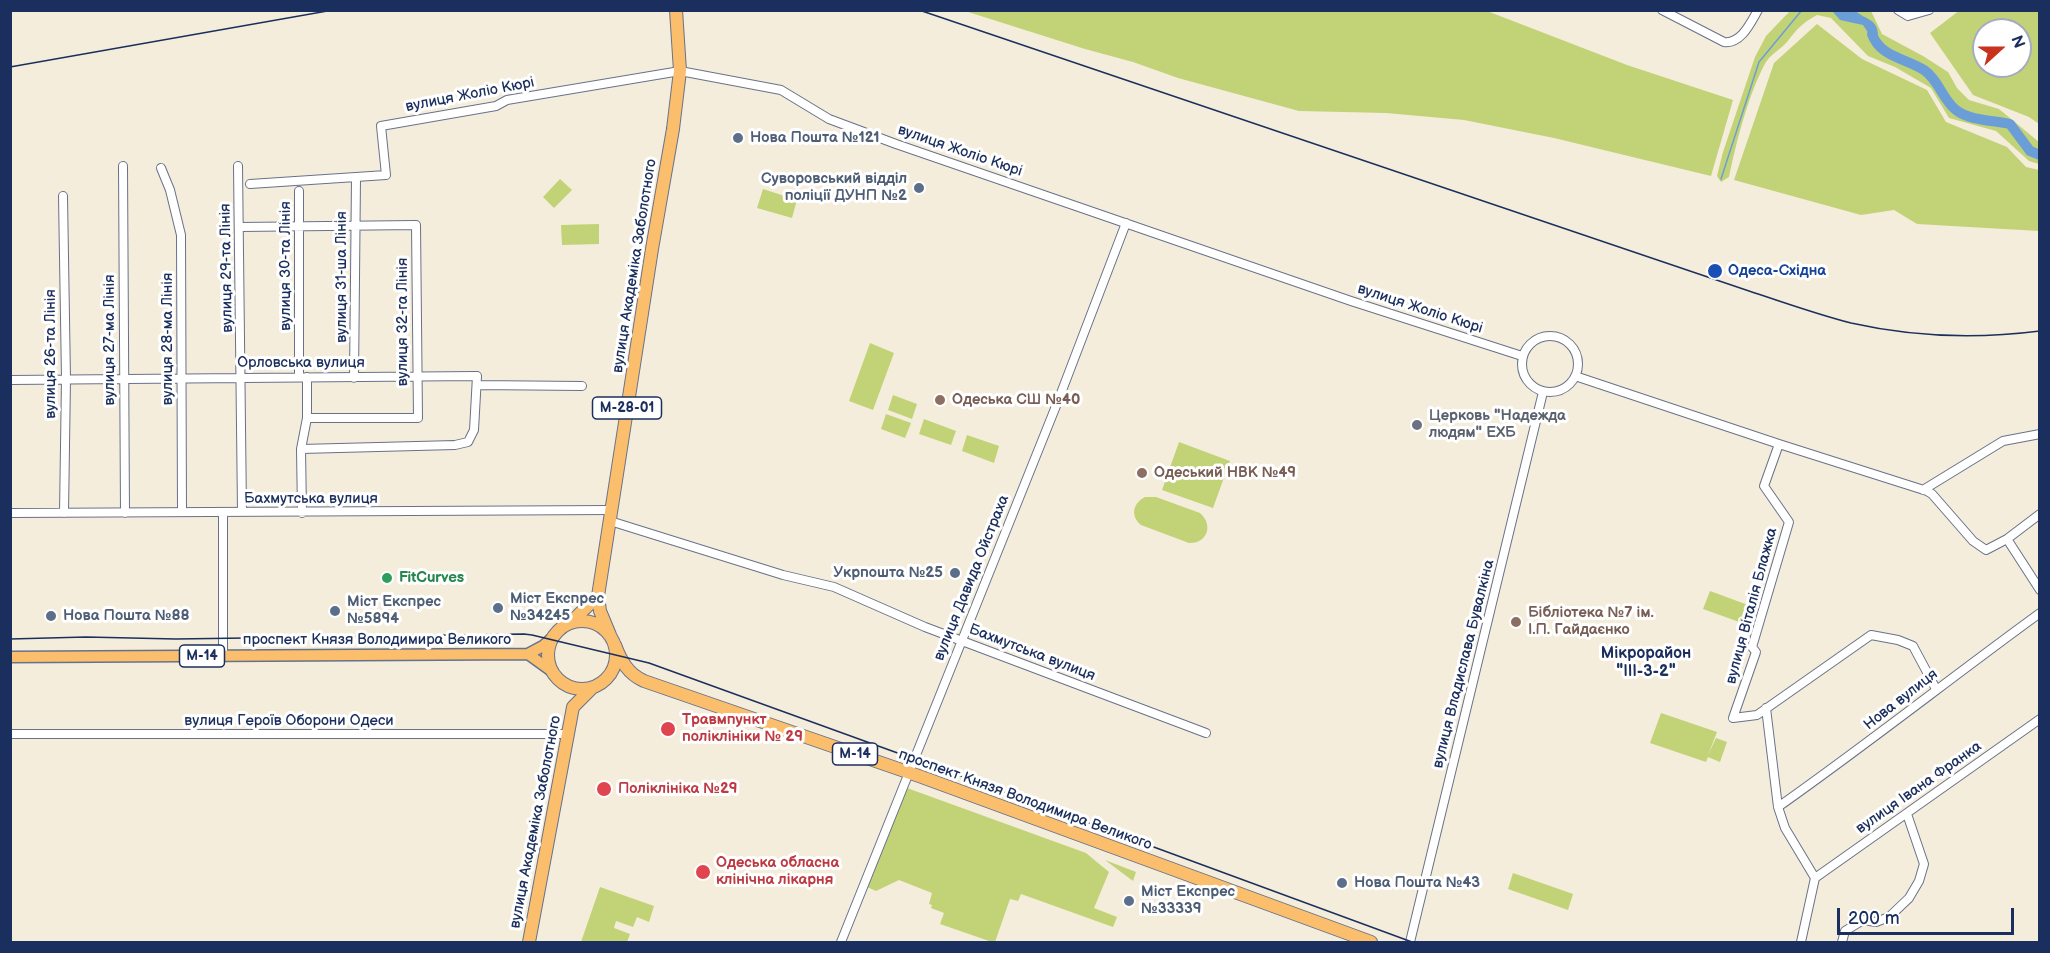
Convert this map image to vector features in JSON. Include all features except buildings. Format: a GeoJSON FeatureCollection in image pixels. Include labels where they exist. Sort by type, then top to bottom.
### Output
{"type":"FeatureCollection","features":[{"type":"Feature","properties":{"kind":"highway","name":"вулиця Академіка Заболотного"},"geometry":{"type":"LineString","coordinates":[[613,640],[600,611],[598,596],[673,129],[680,71],[676,10]]}},
{"type":"Feature","properties":{"kind":"highway"},"geometry":{"type":"LineString","coordinates":[[570,623],[598,596]]}},
{"type":"Feature","properties":{"kind":"highway"},"geometry":{"type":"LineString","coordinates":[[592,622],[602,627],[613,640],[621,659],[633,676],[581,689],[570,687],[556,676],[548,652],[552,638],[563,626],[570,623],[592,622]]}},
{"type":"Feature","properties":{"kind":"highway"},"geometry":{"type":"LineString","coordinates":[[596,685],[614,668],[616,658],[613,640]]}},
{"type":"Feature","properties":{"kind":"highway","name":"вулиця Академіка Заболотного"},"geometry":{"type":"LineString","coordinates":[[556,676],[573,707]]}},
{"type":"Feature","properties":{"kind":"highway","name":"проспект Князя Володимира Великого"},"geometry":{"type":"LineString","coordinates":[[633,676],[908,772],[1371,942]]}},
{"type":"Feature","properties":{"kind":"highway","name":"вулиця Академіка Заболотного"},"geometry":{"type":"LineString","coordinates":[[529,942],[573,707],[596,685]]}},
{"type":"Feature","properties":{"kind":"main road","name":"проспект Князя Володимира Великого"},"geometry":{"type":"LineString","coordinates":[[10,657],[528,654],[552,638]]}},
{"type":"Feature","properties":{"kind":"main road","name":"проспект Князя Володимира Великого"},"geometry":{"type":"LineString","coordinates":[[528,654],[556,676]]}},
{"type":"Feature","properties":{"kind":"street"},"geometry":{"type":"LineString","coordinates":[[1662,10],[1728,42],[1741,36],[1758,10]]}},
{"type":"Feature","properties":{"kind":"street"},"geometry":{"type":"LineString","coordinates":[[1898,10],[1908,16],[1929,10]]}},
{"type":"Feature","properties":{"kind":"street","name":"вулиця Жоліо Кюрі"},"geometry":{"type":"LineString","coordinates":[[356,178],[386,175],[381,126],[496,106],[507,100],[680,71],[781,90],[829,119],[896,144],[1351,301],[1522,356]]}},
{"type":"Feature","properties":{"kind":"street","name":"вулиця 27-ма Лінія"},"geometry":{"type":"LineString","coordinates":[[123,166],[125,513]]}},
{"type":"Feature","properties":{"kind":"street","name":"вулиця 29-та Лінія"},"geometry":{"type":"LineString","coordinates":[[238,166],[242,512]]}},
{"type":"Feature","properties":{"kind":"street","name":"вулиця 28-ма Лінія"},"geometry":{"type":"LineString","coordinates":[[161,168],[170,190],[181,235],[182,513]]}},
{"type":"Feature","properties":{"kind":"street"},"geometry":{"type":"LineString","coordinates":[[250,184],[356,178]]}},
{"type":"Feature","properties":{"kind":"street","name":"вулиця 31-ша Лінія"},"geometry":{"type":"LineString","coordinates":[[354,378],[356,178]]}},
{"type":"Feature","properties":{"kind":"street","name":"вулиця 30-та Лінія"},"geometry":{"type":"LineString","coordinates":[[299,191],[303,376],[307,418],[302,449],[302,513]]}},
{"type":"Feature","properties":{"kind":"street","name":"вулиця 26-та Лінія"},"geometry":{"type":"LineString","coordinates":[[63,196],[66,379],[64,513]]}},
{"type":"Feature","properties":{"kind":"street","name":"вулиця Давида Ойстраха"},"geometry":{"type":"LineString","coordinates":[[841,942],[1066,381],[1126,223]]}},
{"type":"Feature","properties":{"kind":"street"},"geometry":{"type":"LineString","coordinates":[[240,226],[355,225]]}},
{"type":"Feature","properties":{"kind":"street","name":"вулиця 32-га Лінія"},"geometry":{"type":"LineString","coordinates":[[307,418],[418,418],[416,225],[355,225]]}},
{"type":"Feature","properties":{"kind":"street"},"geometry":{"type":"LineString","coordinates":[[1556,336],[1568,342],[1574,349],[1578,367],[1575,376],[1562,390],[1544,392],[1535,388],[1523,374],[1522,356],[1533,341],[1542,337],[1556,336]]}},
{"type":"Feature","properties":{"kind":"street","name":"Орловська вулиця"},"geometry":{"type":"LineString","coordinates":[[10,380],[124,380],[242,376],[354,378],[477,376],[477,386],[582,386]]}},
{"type":"Feature","properties":{"kind":"street"},"geometry":{"type":"LineString","coordinates":[[1575,376],[1923,490],[1932,494],[1973,541],[1986,550],[2040,514]]}},
{"type":"Feature","properties":{"kind":"street"},"geometry":{"type":"LineString","coordinates":[[302,449],[462,444],[472,437],[474,430],[477,386]]}},
{"type":"Feature","properties":{"kind":"street","name":"вулиця Владислава Бувалкіна"},"geometry":{"type":"LineString","coordinates":[[1410,942],[1544,392]]}},
{"type":"Feature","properties":{"kind":"street"},"geometry":{"type":"LineString","coordinates":[[1923,490],[2003,441],[2040,434]]}},
{"type":"Feature","properties":{"kind":"street","name":"вулиця Віталія Блажка"},"geometry":{"type":"LineString","coordinates":[[1766,708],[1757,715],[1733,718],[1756,652],[1752,647],[1789,522],[1764,486],[1779,444]]}},
{"type":"Feature","properties":{"kind":"street","name":"Бахмутська вулиця"},"geometry":{"type":"LineString","coordinates":[[10,513],[242,512],[611,516],[783,575],[834,587],[925,627],[1206,733]]}},
{"type":"Feature","properties":{"kind":"street"},"geometry":{"type":"LineString","coordinates":[[223,513],[223,656]]}},
{"type":"Feature","properties":{"kind":"street"},"geometry":{"type":"LineString","coordinates":[[2007,538],[2040,590]]}},
{"type":"Feature","properties":{"kind":"street","name":"Нова вулиця"},"geometry":{"type":"LineString","coordinates":[[1778,807],[2040,613]]}},
{"type":"Feature","properties":{"kind":"street"},"geometry":{"type":"LineString","coordinates":[[1800,942],[1815,878],[1785,828],[1778,807],[1766,708],[1871,635],[1898,640],[1913,646],[1936,689]]}},
{"type":"Feature","properties":{"kind":"street","name":"вулиця Івана Франка"},"geometry":{"type":"LineString","coordinates":[[1815,878],[2040,719]]}},
{"type":"Feature","properties":{"kind":"street","name":"вулиця Героїв Оборони Одеси"},"geometry":{"type":"LineString","coordinates":[[10,734],[568,734]]}},
{"type":"Feature","properties":{"kind":"street"},"geometry":{"type":"LineString","coordinates":[[1842,942],[1845,931],[1863,920],[1876,922],[1889,917],[1909,898],[1919,881],[1924,864],[1907,814]]}},
{"type":"Feature","properties":{"kind":"green space"},"geometry":{"type":"Polygon","coordinates":[[[1960,10],[2039,11],[2039,124],[2029,117],[1973,95],[1930,33],[1960,10]]]}},
{"type":"Feature","properties":{"kind":"green space"},"geometry":{"type":"Polygon","coordinates":[[[965,11],[1487,11],[1627,65],[1733,100],[1711,176],[1554,138],[1464,120],[1386,113],[1299,111],[1178,78],[965,11]]]}},
{"type":"Feature","properties":{"kind":"green space"},"geometry":{"type":"Polygon","coordinates":[[[1790,11],[1871,11],[1882,34],[1948,72],[1957,88],[1969,100],[1999,109],[2039,142],[2039,164],[2029,161],[1996,131],[1949,118],[1931,88],[1895,67],[1868,56],[1831,18],[1817,15],[1800,27],[1766,62],[1739,134],[1729,177],[1721,182],[1717,176],[1723,152],[1755,57],[1766,36],[1790,11]]]}},
{"type":"Feature","properties":{"kind":"green space"},"geometry":{"type":"Polygon","coordinates":[[[1817,24],[1862,59],[1927,90],[1946,122],[2007,147],[2026,167],[2039,170],[2039,231],[1917,224],[1894,210],[1861,215],[1734,180],[1774,63],[1817,24]]]}},
{"type":"Feature","properties":{"kind":"green space"},"geometry":{"type":"Polygon","coordinates":[[[560,179],[572,190],[554,208],[543,197],[560,179]]]}},
{"type":"Feature","properties":{"kind":"green space"},"geometry":{"type":"Polygon","coordinates":[[[763,189],[797,200],[792,218],[757,208],[763,189]]]}},
{"type":"Feature","properties":{"kind":"green space"},"geometry":{"type":"Polygon","coordinates":[[[599,224],[599,244],[562,245],[561,225],[599,224]]]}},
{"type":"Feature","properties":{"kind":"green space"},"geometry":{"type":"Polygon","coordinates":[[[870,343],[894,353],[873,410],[849,401],[870,343]]]}},
{"type":"Feature","properties":{"kind":"green space"},"geometry":{"type":"Polygon","coordinates":[[[893,395],[917,404],[912,419],[888,410],[893,395]]]}},
{"type":"Feature","properties":{"kind":"green space"},"geometry":{"type":"Polygon","coordinates":[[[886,414],[911,423],[905,438],[881,429],[886,414]]]}},
{"type":"Feature","properties":{"kind":"green space"},"geometry":{"type":"Polygon","coordinates":[[[924,419],[956,431],[951,445],[919,434],[924,419]]]}},
{"type":"Feature","properties":{"kind":"green space"},"geometry":{"type":"Polygon","coordinates":[[[967,435],[999,446],[994,463],[962,451],[967,435]]]}},
{"type":"Feature","properties":{"kind":"green space"},"geometry":{"type":"Polygon","coordinates":[[[1179,442],[1230,461],[1213,508],[1162,490],[1179,442]]]}},
{"type":"Feature","properties":{"kind":"green space"},"geometry":{"type":"Polygon","coordinates":[[[1145,497],[1156,497],[1200,513],[1207,523],[1204,537],[1189,543],[1141,525],[1135,518],[1134,510],[1145,497]]]}},
{"type":"Feature","properties":{"kind":"green space"},"geometry":{"type":"Polygon","coordinates":[[[1710,591],[1748,605],[1742,623],[1703,609],[1710,591]]]}},
{"type":"Feature","properties":{"kind":"green space"},"geometry":{"type":"Polygon","coordinates":[[[1661,713],[1717,732],[1708,755],[1716,738],[1727,742],[1720,762],[1708,757],[1706,762],[1650,743],[1661,713]]]}},
{"type":"Feature","properties":{"kind":"green space"},"geometry":{"type":"Polygon","coordinates":[[[907,788],[1086,853],[1109,872],[1094,908],[1117,917],[1113,927],[1021,894],[1018,901],[1010,899],[995,942],[992,942],[940,924],[944,913],[931,908],[932,905],[929,904],[932,893],[899,880],[876,891],[867,887],[907,788]]]}},
{"type":"Feature","properties":{"kind":"green space"},"geometry":{"type":"Polygon","coordinates":[[[1105,860],[1136,872],[1133,881],[1105,860]]]}},
{"type":"Feature","properties":{"kind":"green space"},"geometry":{"type":"Polygon","coordinates":[[[1513,873],[1573,894],[1568,910],[1508,889],[1513,873]]]}},
{"type":"Feature","properties":{"kind":"green space"},"geometry":{"type":"Polygon","coordinates":[[[600,887],[654,906],[649,922],[637,917],[633,927],[616,921],[614,928],[630,934],[627,942],[581,942],[600,887]]]}},
{"type":"Feature","properties":{"kind":"water"},"geometry":{"type":"Polygon","coordinates":[[[1856,11],[1873,22],[1878,34],[1869,34],[1863,25],[1840,20],[1833,12],[1856,11]]]}},
{"type":"Feature","properties":{"kind":"waterway"},"geometry":{"type":"LineString","coordinates":[[1721,179],[1759,62],[1802,10]]}},
{"type":"Feature","properties":{"kind":"waterway"},"geometry":{"type":"LineString","coordinates":[[1872,34],[1881,48],[1929,74],[1947,101],[1956,110],[1975,118],[2010,124],[2030,151],[2040,155]]}},
{"type":"Feature","properties":{"kind":"tram line"},"geometry":{"type":"LineString","coordinates":[[10,639],[532,635],[649,663],[1412,942]]}},
{"type":"Feature","properties":{"kind":"railway"},"geometry":{"type":"LineString","coordinates":[[10,67],[333,10]]}},
{"type":"Feature","properties":{"kind":"railway"},"geometry":{"type":"LineString","coordinates":[[919,10],[1812,312],[1874,328],[1921,334],[1969,336],[2040,331]]}},
{"type":"Feature","properties":{"kind":"place","name":"Нова Пошта №121"},"geometry":{"type":"Point","coordinates":[738,138]}},
{"type":"Feature","properties":{"kind":"place","name":"Суворовський відділ поліції ДУНП №2"},"geometry":{"type":"Point","coordinates":[919,188]}},
{"type":"Feature","properties":{"kind":"place","name":"Одеса-Східна"},"geometry":{"type":"Point","coordinates":[1715,271]}},
{"type":"Feature","properties":{"kind":"place","name":"Одеська СШ №40"},"geometry":{"type":"Point","coordinates":[940,400]}},
{"type":"Feature","properties":{"kind":"place","name":"Церковь \"Надежда людям\" ЕХБ"},"geometry":{"type":"Point","coordinates":[1417,425]}},
{"type":"Feature","properties":{"kind":"place","name":"Одеський НВК №49"},"geometry":{"type":"Point","coordinates":[1142,473]}},
{"type":"Feature","properties":{"kind":"place","name":"Укрпошта №25"},"geometry":{"type":"Point","coordinates":[955,573]}},
{"type":"Feature","properties":{"kind":"place","name":"FitCurves"},"geometry":{"type":"Point","coordinates":[387,578]}},
{"type":"Feature","properties":{"kind":"place","name":"Міст Експрес №34245"},"geometry":{"type":"Point","coordinates":[498,608]}},
{"type":"Feature","properties":{"kind":"place","name":"Міст Експрес №5894"},"geometry":{"type":"Point","coordinates":[335,611]}},
{"type":"Feature","properties":{"kind":"place","name":"Нова Пошта №88"},"geometry":{"type":"Point","coordinates":[51,616]}},
{"type":"Feature","properties":{"kind":"place","name":"Бібліотека №7 ім. І.П. Гайдаєнко"},"geometry":{"type":"Point","coordinates":[1516,622]}},
{"type":"Feature","properties":{"kind":"place","name":"Травмпункт поліклініки № 29"},"geometry":{"type":"Point","coordinates":[668,729]}},
{"type":"Feature","properties":{"kind":"place","name":"Поліклініка №29"},"geometry":{"type":"Point","coordinates":[604,789]}},
{"type":"Feature","properties":{"kind":"place","name":"Одеська обласна клінічна лікарня"},"geometry":{"type":"Point","coordinates":[703,872]}},
{"type":"Feature","properties":{"kind":"place","name":"Нова Пошта №43"},"geometry":{"type":"Point","coordinates":[1342,883]}},
{"type":"Feature","properties":{"kind":"place","name":"Міст Експрес №33339"},"geometry":{"type":"Point","coordinates":[1129,901]}},
{"type":"Feature","properties":{"kind":"district","name":"Мікрорайон \"ІІІ-3-2\""},"geometry":{"type":"Point","coordinates":[1646,663]}}]}
